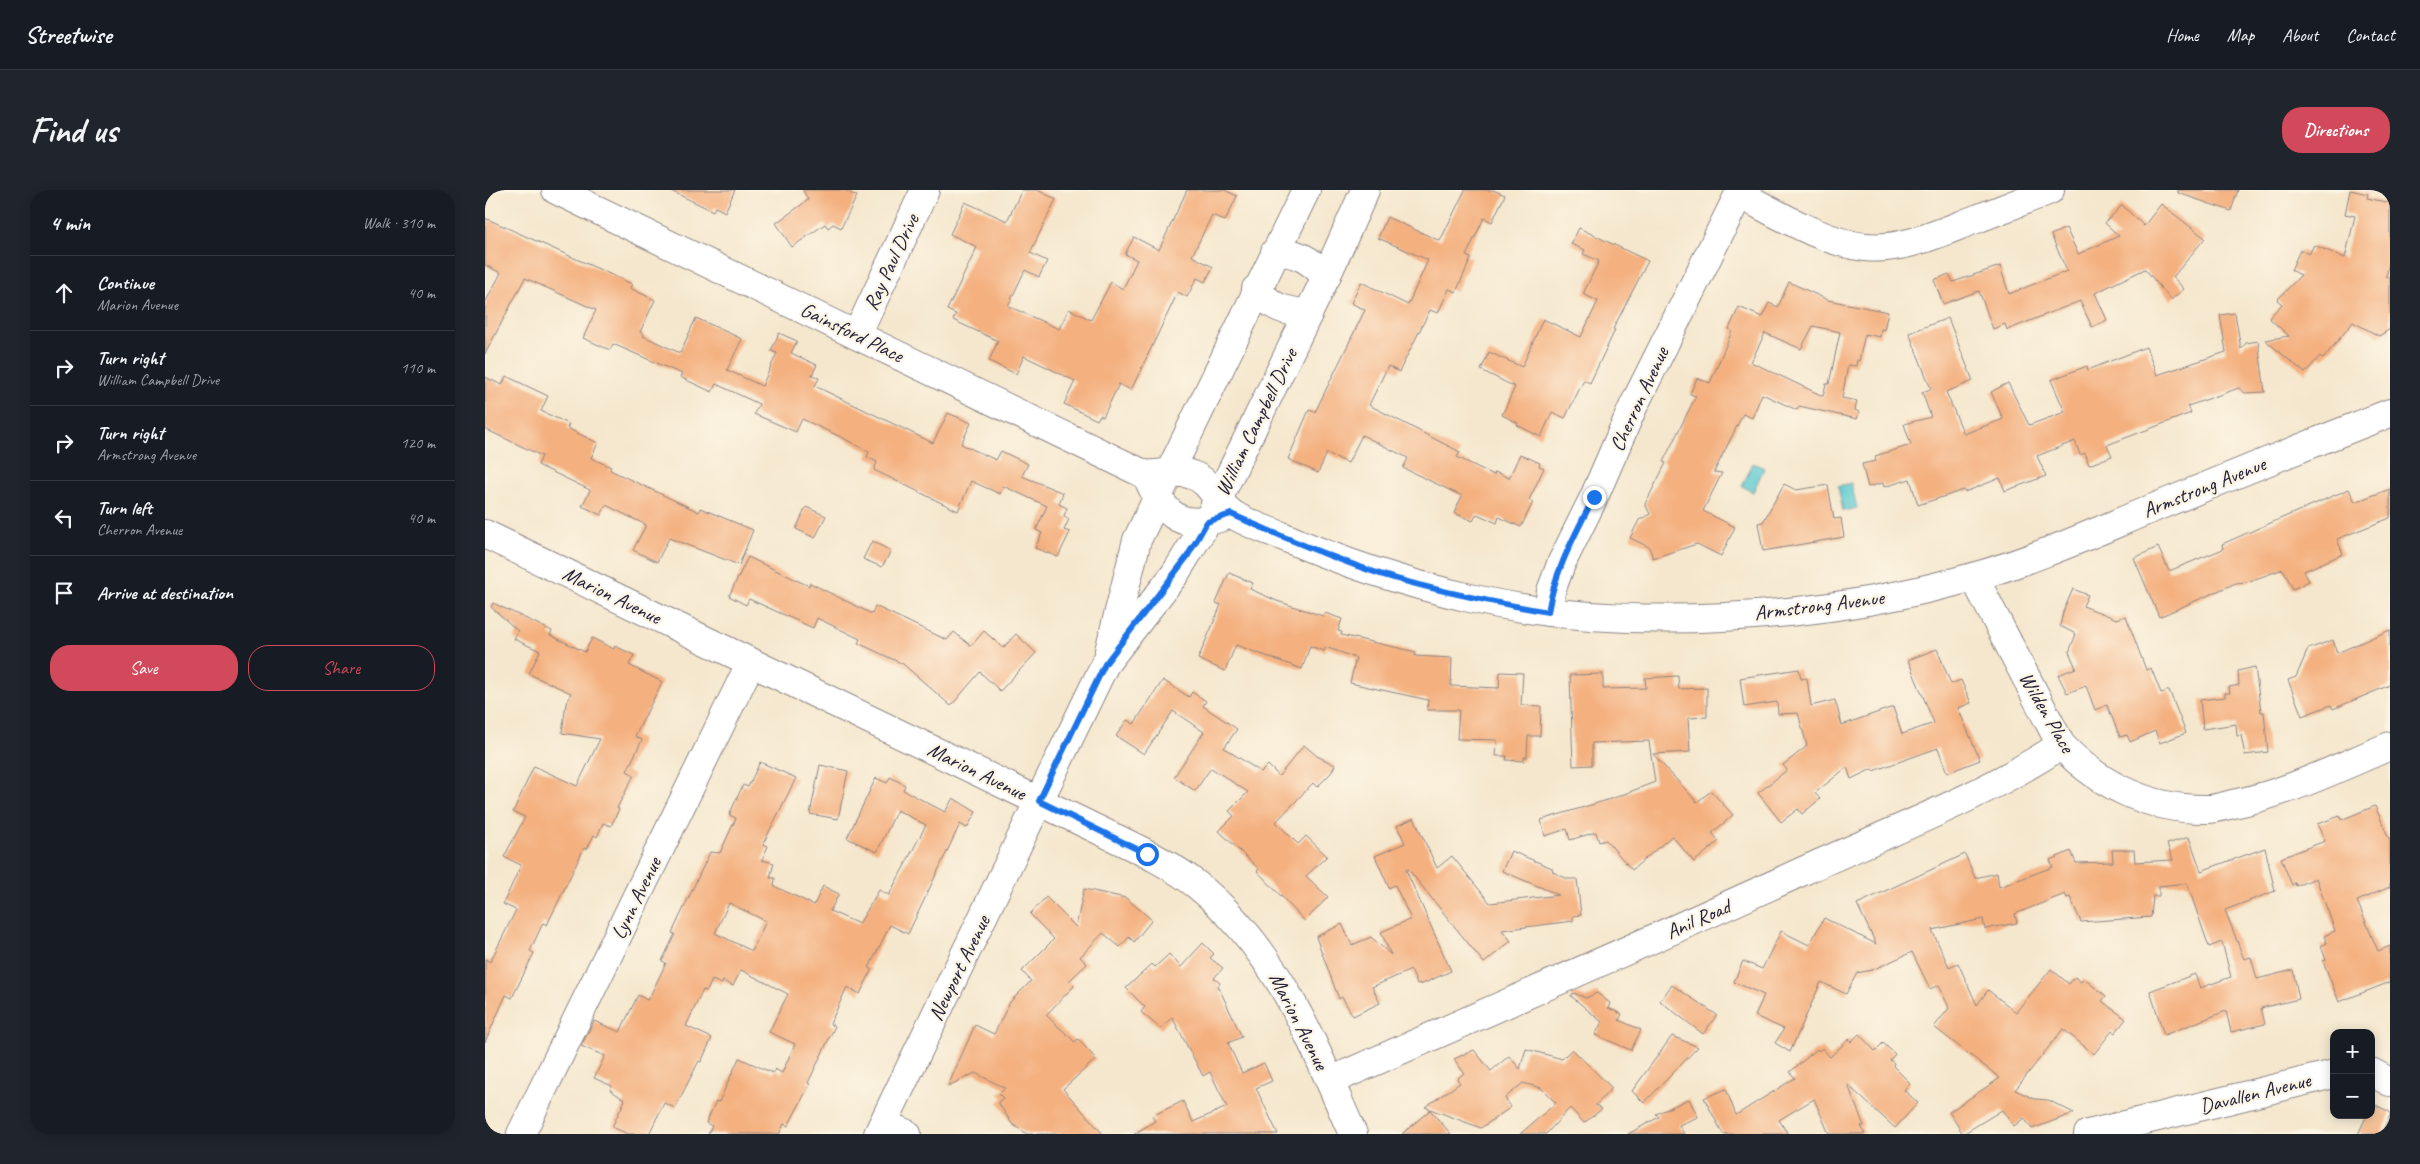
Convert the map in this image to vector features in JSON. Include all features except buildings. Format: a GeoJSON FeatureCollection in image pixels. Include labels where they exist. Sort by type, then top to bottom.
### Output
{"type":"FeatureCollection","features":[{"type":"Feature","properties":{"kind":"street","name":"Gainsford Place"},"geometry":{"type":"LineString","coordinates":[[557,190],[857,334],[1157,482]]}},
{"type":"Feature","properties":{"kind":"street","name":"Ray Paul Drive"},"geometry":{"type":"LineString","coordinates":[[857,334],[925,190]]}},
{"type":"Feature","properties":{"kind":"street","name":"William Campbell Drive"},"geometry":{"type":"LineString","coordinates":[[1039,801],[1105,664],[1137,540],[1157,482],[1306,190]]}},
{"type":"Feature","properties":{"kind":"street","name":"William Campbell Drive"},"geometry":{"type":"LineString","coordinates":[[1105,664],[1183,563],[1219,511],[1365,190]]}},
{"type":"Feature","properties":{"kind":"street"},"geometry":{"type":"LineString","coordinates":[[1740,192],[1809,229],[1843,242],[1865,247],[1889,247],[1917,241],[2050,190]]}},
{"type":"Feature","properties":{"kind":"street","name":"Cherron Avenue"},"geometry":{"type":"LineString","coordinates":[[1548,612],[1551,591],[1561,564],[1594,497],[1633,408],[1740,192]]}},
{"type":"Feature","properties":{"kind":"street"},"geometry":{"type":"LineString","coordinates":[[1275,252],[1284,252],[1305,258],[1326,277]]}},
{"type":"Feature","properties":{"kind":"street"},"geometry":{"type":"LineString","coordinates":[[1256,289],[1275,307],[1285,311],[1308,314]]}},
{"type":"Feature","properties":{"kind":"street","name":"Armstrong Avenue"},"geometry":{"type":"LineString","coordinates":[[1219,511],[1311,549],[1379,574],[1488,602],[1548,612],[1663,617],[1790,612],[1892,596],[1974,577],[2066,544],[2390,413]]}},
{"type":"Feature","properties":{"kind":"street"},"geometry":{"type":"LineString","coordinates":[[1195,476],[1219,511],[1176,519],[1165,509],[1157,482],[1195,476]]}},
{"type":"Feature","properties":{"kind":"street","name":"Marion Avenue"},"geometry":{"type":"LineString","coordinates":[[485,534],[1147,854],[1197,884],[1269,962],[1294,1003],[1353,1134]]}},
{"type":"Feature","properties":{"kind":"street","name":"Wilden Place"},"geometry":{"type":"LineString","coordinates":[[1974,577],[2061,745],[2080,765],[2120,790],[2173,806],[2207,809],[2280,792],[2390,746]]}},
{"type":"Feature","properties":{"kind":"street","name":"Lynn Avenue"},"geometry":{"type":"LineString","coordinates":[[521,1134],[751,662]]}},
{"type":"Feature","properties":{"kind":"street","name":"Anil Road"},"geometry":{"type":"LineString","coordinates":[[1330,1081],[1513,1003],[1911,823],[2019,771],[2061,745]]}},
{"type":"Feature","properties":{"kind":"street","name":"Newport Avenue"},"geometry":{"type":"LineString","coordinates":[[889,1131],[1039,801]]}},
{"type":"Feature","properties":{"kind":"street"},"geometry":{"type":"LineString","coordinates":[[2375,1064],[2390,1059]]}},
{"type":"Feature","properties":{"kind":"street"},"geometry":{"type":"LineString","coordinates":[[2375,1074],[2390,1082]]}},
{"type":"Feature","properties":{"kind":"street","name":"Davallen Avenue"},"geometry":{"type":"LineString","coordinates":[[2088,1134],[2330,1075]]}},
{"type":"Feature","properties":{"kind":"water"},"geometry":{"type":"Polygon","coordinates":[[[1753,463],[1764,468],[1753,492],[1742,486],[1753,463]]]}},
{"type":"Feature","properties":{"kind":"water"},"geometry":{"type":"Polygon","coordinates":[[[1851,483],[1857,508],[1843,511],[1838,486],[1851,483]]]}},
{"type":"Feature","properties":{"kind":"route"},"geometry":{"type":"LineString","coordinates":[[1147,854],[1039,801],[1105,664],[1187,557],[1207,522],[1231,514],[1311,549],[1379,574],[1431,589],[1488,602],[1548,612],[1551,591],[1561,564],[1594,497]]}}]}
